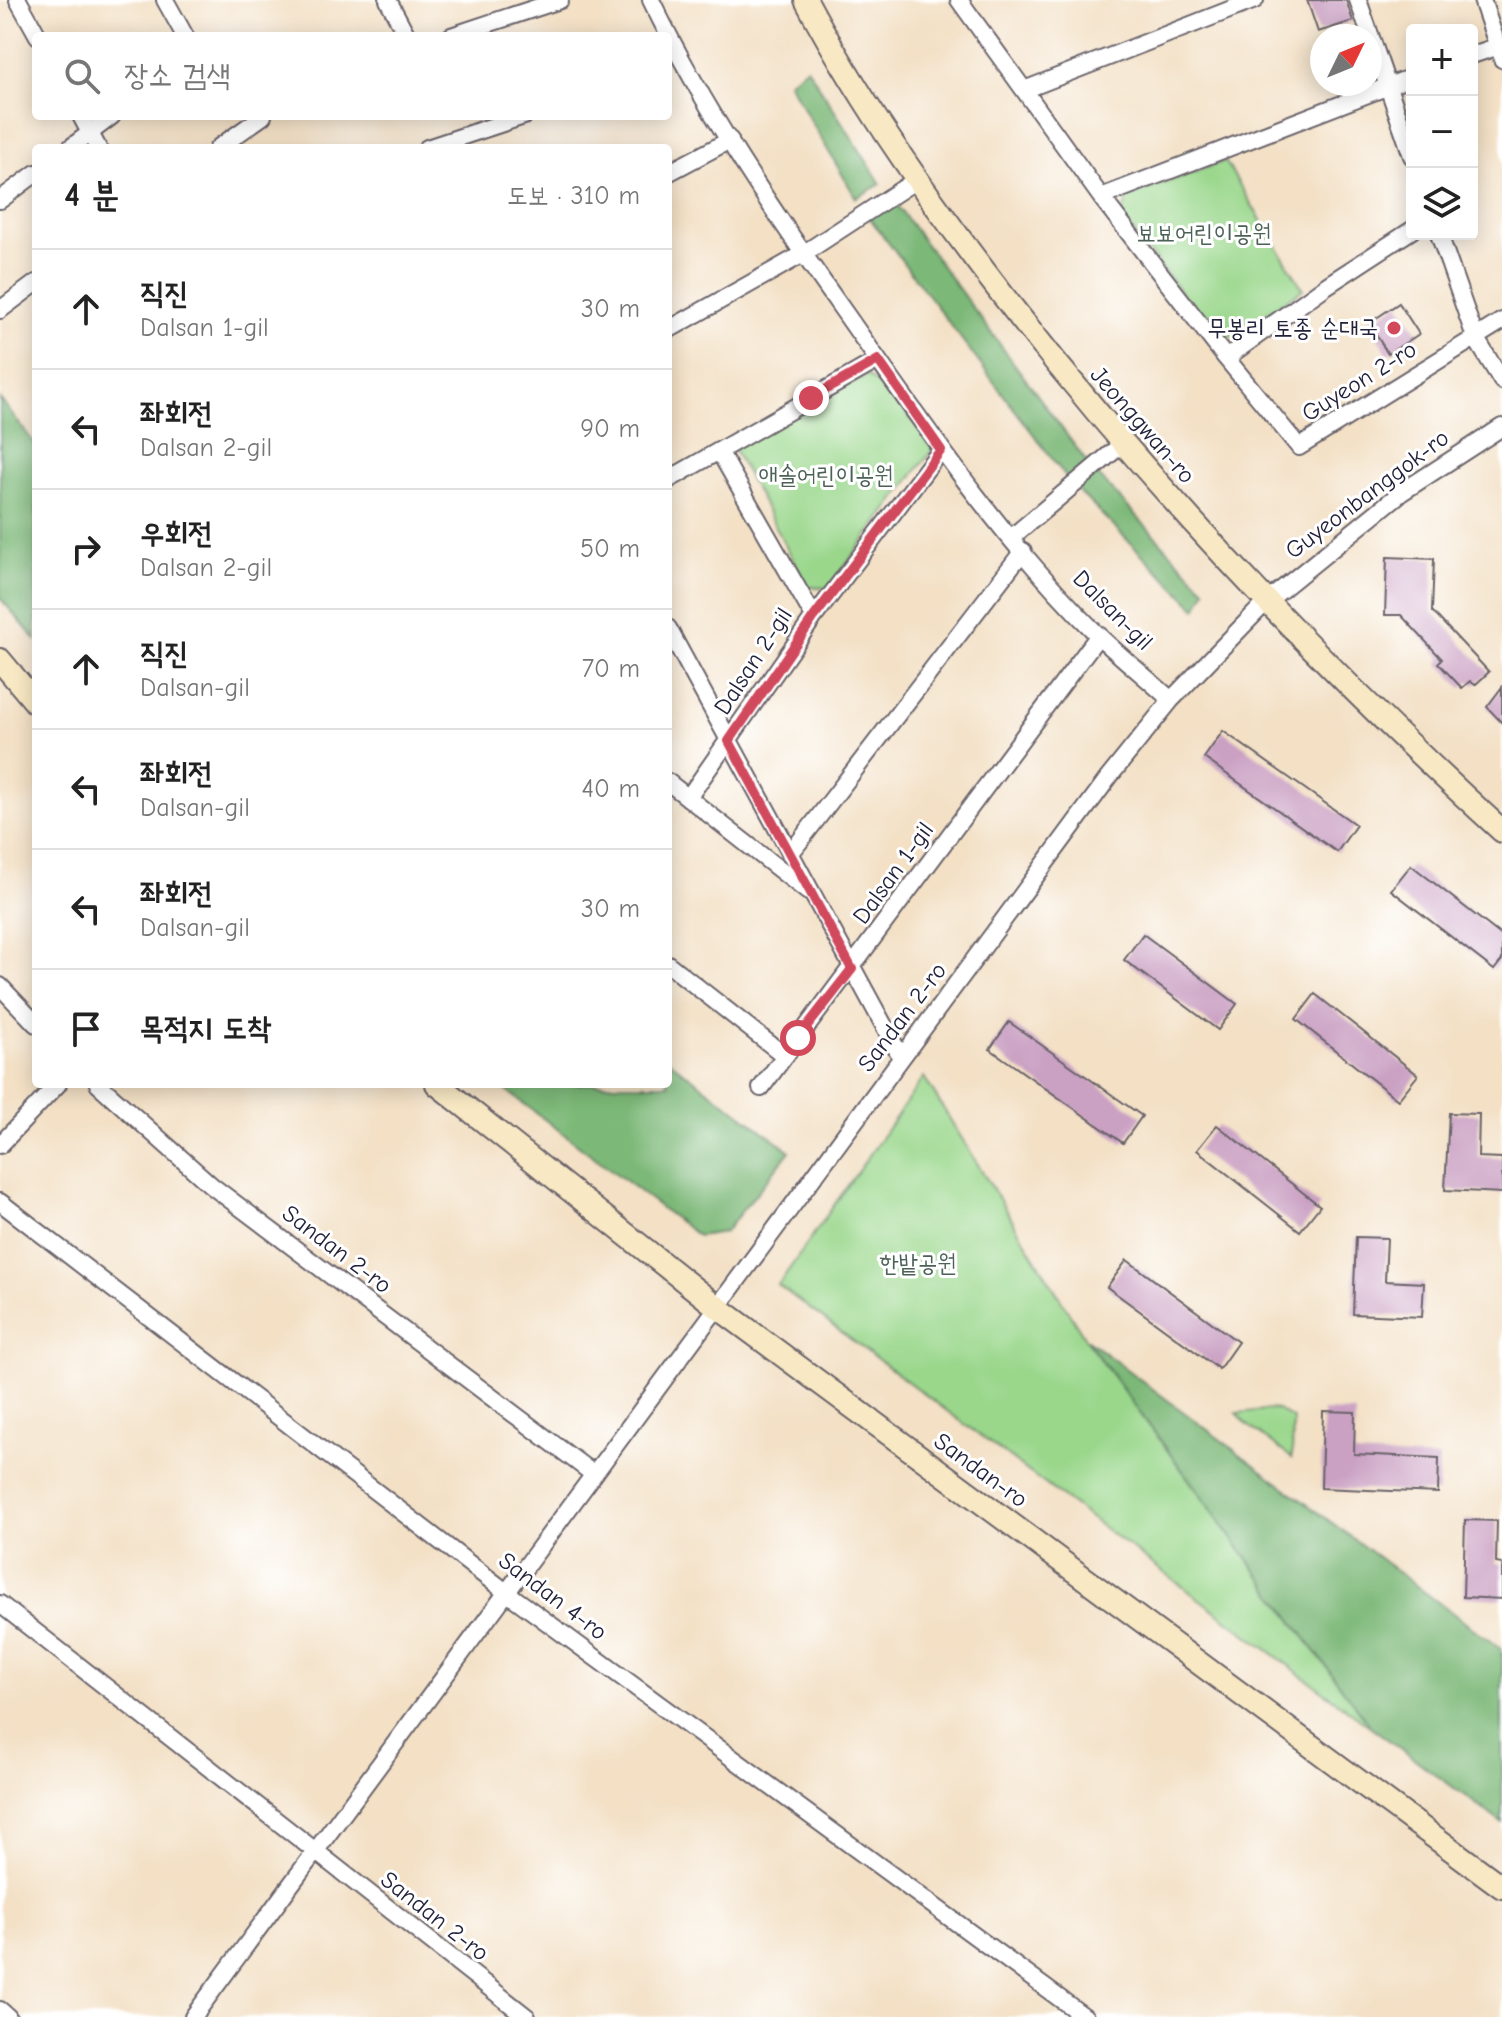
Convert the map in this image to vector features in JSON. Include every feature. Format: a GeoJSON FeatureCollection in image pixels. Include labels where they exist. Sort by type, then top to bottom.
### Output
{"type":"FeatureCollection","features":[{"type":"Feature","properties":{"kind":"street"},"geometry":{"type":"LineString","coordinates":[[18,0],[36,32]]}},
{"type":"Feature","properties":{"kind":"street"},"geometry":{"type":"LineString","coordinates":[[165,0],[183,32]]}},
{"type":"Feature","properties":{"kind":"street"},"geometry":{"type":"LineString","coordinates":[[388,0],[405,32]]}},
{"type":"Feature","properties":{"kind":"street"},"geometry":{"type":"LineString","coordinates":[[463,32],[560,0]]}},
{"type":"Feature","properties":{"kind":"street","name":"Dalsan-gil"},"geometry":{"type":"LineString","coordinates":[[651,0],[663,32]]}},
{"type":"Feature","properties":{"kind":"street","name":"Jeonggwan-ro"},"geometry":{"type":"LineString","coordinates":[[806,0],[832,49],[916,180],[1034,336],[1122,444],[1265,603],[1417,754],[1502,831]]}},
{"type":"Feature","properties":{"kind":"street","name":"Guyeon 2-ro"},"geometry":{"type":"LineString","coordinates":[[959,0],[1101,197],[1299,447],[1502,321]]}},
{"type":"Feature","properties":{"kind":"street"},"geometry":{"type":"LineString","coordinates":[[1024,90],[1255,0]]}},
{"type":"Feature","properties":{"kind":"street"},"geometry":{"type":"LineString","coordinates":[[1358,0],[1406,139]]}},
{"type":"Feature","properties":{"kind":"street"},"geometry":{"type":"LineString","coordinates":[[1478,54],[1501,50],[1482,0]]}},
{"type":"Feature","properties":{"kind":"street","name":"Dalsan-gil"},"geometry":{"type":"LineString","coordinates":[[675,65],[730,140],[803,254],[941,450],[1023,551],[1099,635],[1171,700]]}},
{"type":"Feature","properties":{"kind":"street"},"geometry":{"type":"LineString","coordinates":[[1101,197],[1406,79]]}},
{"type":"Feature","properties":{"kind":"street"},"geometry":{"type":"LineString","coordinates":[[83,120],[94,140],[109,120]]}},
{"type":"Feature","properties":{"kind":"street"},"geometry":{"type":"LineString","coordinates":[[224,144],[257,120]]}},
{"type":"Feature","properties":{"kind":"street"},"geometry":{"type":"LineString","coordinates":[[439,144],[512,120]]}},
{"type":"Feature","properties":{"kind":"street"},"geometry":{"type":"LineString","coordinates":[[672,171],[730,140]]}},
{"type":"Feature","properties":{"kind":"street"},"geometry":{"type":"LineString","coordinates":[[0,200],[32,176]]}},
{"type":"Feature","properties":{"kind":"street"},"geometry":{"type":"LineString","coordinates":[[675,326],[803,254],[916,180]]}},
{"type":"Feature","properties":{"kind":"street"},"geometry":{"type":"LineString","coordinates":[[1226,358],[1326,286],[1406,234]]}},
{"type":"Feature","properties":{"kind":"street"},"geometry":{"type":"LineString","coordinates":[[1441,240],[1475,337],[1502,381]]}},
{"type":"Feature","properties":{"kind":"street"},"geometry":{"type":"LineString","coordinates":[[0,310],[32,286]]}},
{"type":"Feature","properties":{"kind":"street"},"geometry":{"type":"LineString","coordinates":[[672,478],[878,360]]}},
{"type":"Feature","properties":{"kind":"street","name":"Guyeonbanggok-ro"},"geometry":{"type":"LineString","coordinates":[[1265,603],[1402,492],[1502,427]]}},
{"type":"Feature","properties":{"kind":"street"},"geometry":{"type":"LineString","coordinates":[[1012,537],[1122,444]]}},
{"type":"Feature","properties":{"kind":"street"},"geometry":{"type":"LineString","coordinates":[[814,617],[941,450]]}},
{"type":"Feature","properties":{"kind":"street","name":"Dalsan 2-gil"},"geometry":{"type":"LineString","coordinates":[[719,451],[814,617],[729,741]]}},
{"type":"Feature","properties":{"kind":"street"},"geometry":{"type":"LineString","coordinates":[[790,854],[1023,551]]}},
{"type":"Feature","properties":{"kind":"street","name":"Sandan 2-ro"},"geometry":{"type":"LineString","coordinates":[[193,2017],[1109,777],[1171,700],[1265,603]]}},
{"type":"Feature","properties":{"kind":"street","name":"Dalsan 2-gil"},"geometry":{"type":"LineString","coordinates":[[672,635],[901,1057]]}},
{"type":"Feature","properties":{"kind":"street","name":"Dalsan 1-gil"},"geometry":{"type":"LineString","coordinates":[[761,1088],[1099,635]]}},
{"type":"Feature","properties":{"kind":"street"},"geometry":{"type":"LineString","coordinates":[[0,660],[32,698]]}},
{"type":"Feature","properties":{"kind":"street"},"geometry":{"type":"LineString","coordinates":[[688,798],[729,741]]}},
{"type":"Feature","properties":{"kind":"street"},"geometry":{"type":"LineString","coordinates":[[672,785],[813,896]]}},
{"type":"Feature","properties":{"kind":"street"},"geometry":{"type":"LineString","coordinates":[[672,967],[785,1056],[798,1038]]}},
{"type":"Feature","properties":{"kind":"street"},"geometry":{"type":"LineString","coordinates":[[0,986],[32,1020]]}},
{"type":"Feature","properties":{"kind":"street"},"geometry":{"type":"LineString","coordinates":[[0,1145],[54,1088]]}},
{"type":"Feature","properties":{"kind":"street","name":"Sandan 2-ro"},"geometry":{"type":"LineString","coordinates":[[102,1088],[212,1186],[592,1473]]}},
{"type":"Feature","properties":{"kind":"street","name":"Sandan-ro"},"geometry":{"type":"LineString","coordinates":[[442,1088],[716,1306],[1502,1887]]}},
{"type":"Feature","properties":{"kind":"street","name":"Sandan 4-ro"},"geometry":{"type":"LineString","coordinates":[[0,1202],[506,1592],[1085,2017]]}},
{"type":"Feature","properties":{"kind":"street","name":"Sandan 2-ro"},"geometry":{"type":"LineString","coordinates":[[0,1604],[527,2017]]}},
{"type":"Feature","properties":{"kind":"street"},"geometry":{"type":"LineString","coordinates":[[0,2010],[8,2017]]}},
{"type":"Feature","properties":{"kind":"green space"},"geometry":{"type":"Polygon","coordinates":[[[807,67],[881,184],[856,198],[788,82],[807,67]]]}},
{"type":"Feature","properties":{"kind":"green space","name":"뵤뵤어린이공원"},"geometry":{"type":"Polygon","coordinates":[[[1225,161],[1303,289],[1232,337],[1214,335],[1121,216],[1129,196],[1225,161]]]}},
{"type":"Feature","properties":{"kind":"green space"},"geometry":{"type":"Polygon","coordinates":[[[890,196],[1092,469],[1206,590],[1197,609],[1072,485],[865,212],[890,196]]]}},
{"type":"Feature","properties":{"kind":"green space","name":"애솔어린이공원"},"geometry":{"type":"Polygon","coordinates":[[[867,375],[897,400],[933,449],[828,588],[808,587],[733,448],[867,375]]]}},
{"type":"Feature","properties":{"kind":"green space"},"geometry":{"type":"Polygon","coordinates":[[[0,399],[32,440],[32,635],[0,598],[0,399]]]}},
{"type":"Feature","properties":{"kind":"green space"},"geometry":{"type":"Polygon","coordinates":[[[672,1063],[790,1151],[725,1232],[698,1236],[503,1088],[672,1088],[672,1063]]]}},
{"type":"Feature","properties":{"kind":"green space","name":"한밭공원"},"geometry":{"type":"Polygon","coordinates":[[[924,1077],[1086,1340],[1371,1727],[778,1285],[924,1077]]]}},
{"type":"Feature","properties":{"kind":"green space"},"geometry":{"type":"Polygon","coordinates":[[[1086,1339],[1502,1650],[1502,1823],[1371,1727],[1086,1339]]]}},
{"type":"Feature","properties":{"kind":"green space"},"geometry":{"type":"Polygon","coordinates":[[[1276,1409],[1293,1419],[1292,1458],[1245,1423],[1237,1413],[1276,1409]]]}},
{"type":"Feature","properties":{"kind":"building"},"geometry":{"type":"Polygon","coordinates":[[[1307,0],[1346,0],[1353,21],[1315,24],[1307,0]]]}},
{"type":"Feature","properties":{"kind":"building","name":"무봉리 토종 순대국"},"geometry":{"type":"Polygon","coordinates":[[[1399,303],[1419,334],[1388,354],[1369,323],[1399,303]]]}},
{"type":"Feature","properties":{"kind":"building"},"geometry":{"type":"Polygon","coordinates":[[[1387,557],[1434,559],[1432,611],[1489,672],[1475,685],[1470,681],[1462,688],[1438,663],[1442,659],[1401,615],[1385,615],[1387,557]]]}},
{"type":"Feature","properties":{"kind":"building"},"geometry":{"type":"Polygon","coordinates":[[[1502,687],[1502,723],[1487,707],[1502,687]]]}},
{"type":"Feature","properties":{"kind":"building"},"geometry":{"type":"Polygon","coordinates":[[[1223,731],[1356,825],[1337,852],[1204,758],[1223,731]]]}},
{"type":"Feature","properties":{"kind":"building"},"geometry":{"type":"Polygon","coordinates":[[[1411,865],[1502,936],[1502,960],[1494,970],[1391,890],[1411,865]]]}},
{"type":"Feature","properties":{"kind":"building"},"geometry":{"type":"Polygon","coordinates":[[[1143,934],[1237,1004],[1218,1030],[1124,960],[1143,934]]]}},
{"type":"Feature","properties":{"kind":"building"},"geometry":{"type":"Polygon","coordinates":[[[1315,994],[1418,1075],[1398,1100],[1296,1019],[1315,994]]]}},
{"type":"Feature","properties":{"kind":"building"},"geometry":{"type":"Polygon","coordinates":[[[1009,1022],[1142,1116],[1123,1143],[990,1049],[1009,1022]]]}},
{"type":"Feature","properties":{"kind":"building"},"geometry":{"type":"Polygon","coordinates":[[[1449,1113],[1479,1114],[1478,1157],[1502,1158],[1502,1193],[1445,1190],[1449,1113]]]}},
{"type":"Feature","properties":{"kind":"building"},"geometry":{"type":"Polygon","coordinates":[[[1217,1125],[1320,1206],[1300,1231],[1197,1150],[1217,1125]]]}},
{"type":"Feature","properties":{"kind":"building"},"geometry":{"type":"Polygon","coordinates":[[[1356,1237],[1387,1238],[1385,1281],[1424,1283],[1422,1317],[1353,1314],[1356,1237]]]}},
{"type":"Feature","properties":{"kind":"building"},"geometry":{"type":"Polygon","coordinates":[[[1127,1260],[1238,1342],[1219,1369],[1107,1287],[1127,1260]]]}},
{"type":"Feature","properties":{"kind":"building"},"geometry":{"type":"Polygon","coordinates":[[[1323,1411],[1355,1412],[1354,1454],[1439,1458],[1438,1493],[1321,1488],[1323,1411]]]}},
{"type":"Feature","properties":{"kind":"building"},"geometry":{"type":"Polygon","coordinates":[[[1465,1520],[1497,1521],[1496,1563],[1502,1564],[1502,1599],[1463,1597],[1465,1520]]]}},
{"type":"Feature","properties":{"kind":"place","name":"무봉리 토종 순대국"},"geometry":{"type":"Point","coordinates":[1394,328]}},
{"type":"Feature","properties":{"kind":"route"},"geometry":{"type":"LineString","coordinates":[[798,1038],[852,969],[729,741],[814,617],[941,450],[878,360],[811,398]]}}]}
